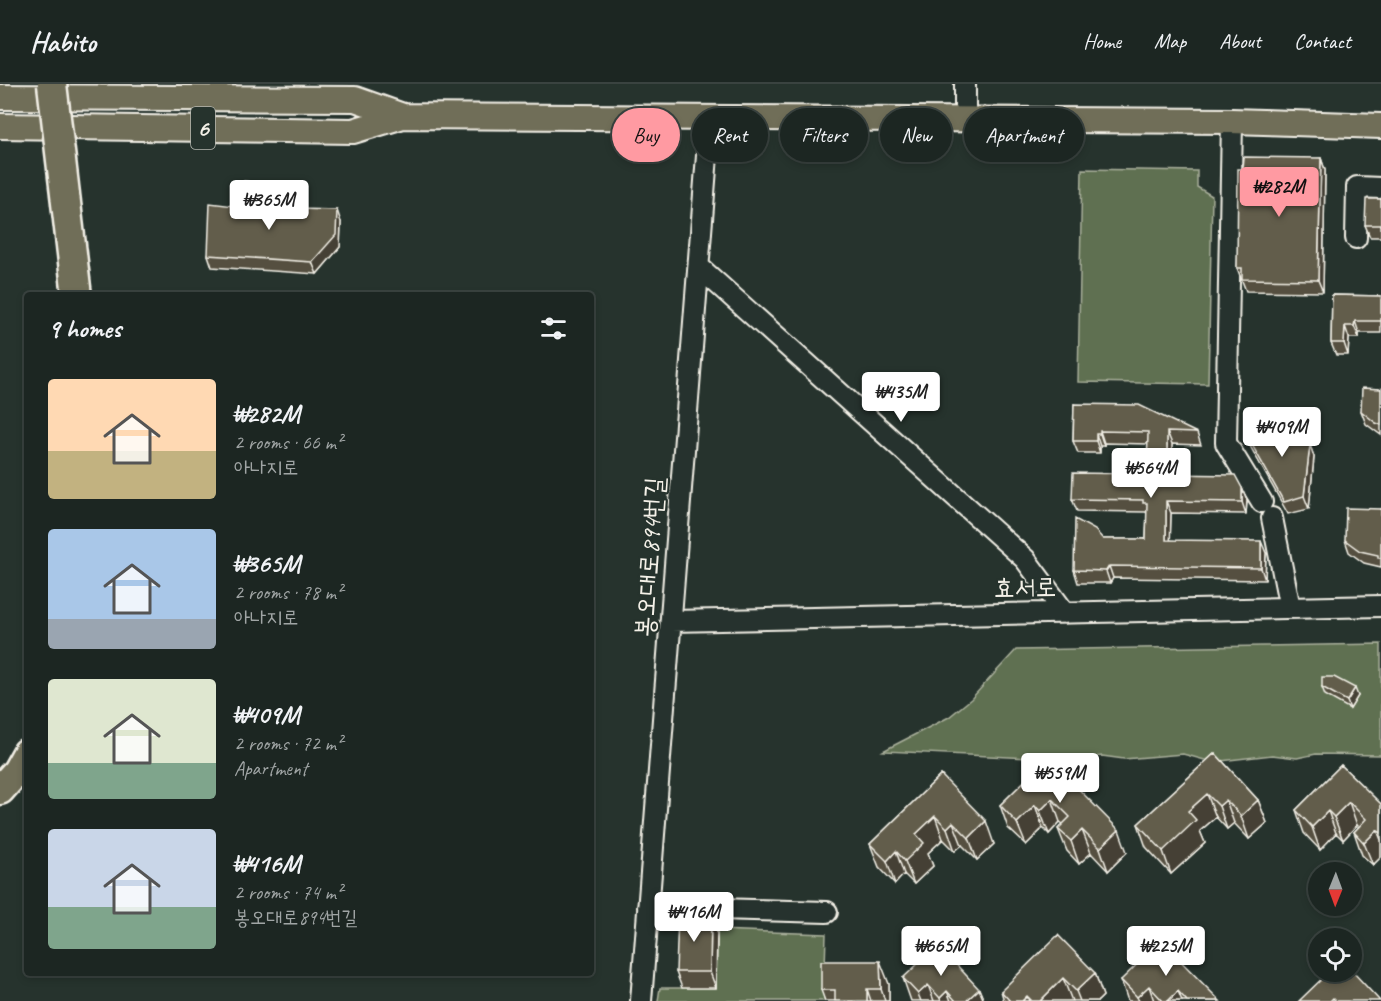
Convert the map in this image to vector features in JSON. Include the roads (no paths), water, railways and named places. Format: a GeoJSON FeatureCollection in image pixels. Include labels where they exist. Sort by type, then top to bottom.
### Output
{"type":"FeatureCollection","features":[{"type":"Feature","properties":{"kind":"highway"},"geometry":{"type":"LineString","coordinates":[[52,84],[77,292]]}},
{"type":"Feature","properties":{"kind":"highway"},"geometry":{"type":"LineString","coordinates":[[0,790],[17,771],[24,758]]}},
{"type":"Feature","properties":{"kind":"main road","name":"6"},"geometry":{"type":"LineString","coordinates":[[0,97],[356,99],[403,116]]}},
{"type":"Feature","properties":{"kind":"main road","name":"6"},"geometry":{"type":"LineString","coordinates":[[0,126],[353,131],[403,116],[692,117]]}},
{"type":"Feature","properties":{"kind":"main road","name":"6"},"geometry":{"type":"LineString","coordinates":[[768,117],[964,118]]}},
{"type":"Feature","properties":{"kind":"main road","name":"6"},"geometry":{"type":"LineString","coordinates":[[1084,119],[1232,120],[1381,126]]}},
{"type":"Feature","properties":{"kind":"street"},"geometry":{"type":"LineString","coordinates":[[965,84],[965,108]]}},
{"type":"Feature","properties":{"kind":"street"},"geometry":{"type":"LineString","coordinates":[[1232,120],[1226,443],[1267,510],[1290,608]]}},
{"type":"Feature","properties":{"kind":"street","name":"봉오대로894번길"},"geometry":{"type":"LineString","coordinates":[[641,1001],[707,162]]}},
{"type":"Feature","properties":{"kind":"street"},"geometry":{"type":"LineString","coordinates":[[1356,238],[1357,187],[1381,188]]}},
{"type":"Feature","properties":{"kind":"street"},"geometry":{"type":"LineString","coordinates":[[699,267],[1024,559],[1065,613]]}},
{"type":"Feature","properties":{"kind":"street","name":"효서로"},"geometry":{"type":"LineString","coordinates":[[671,621],[1381,606]]}},
{"type":"Feature","properties":{"kind":"street"},"geometry":{"type":"LineString","coordinates":[[648,908],[826,912]]}}]}
